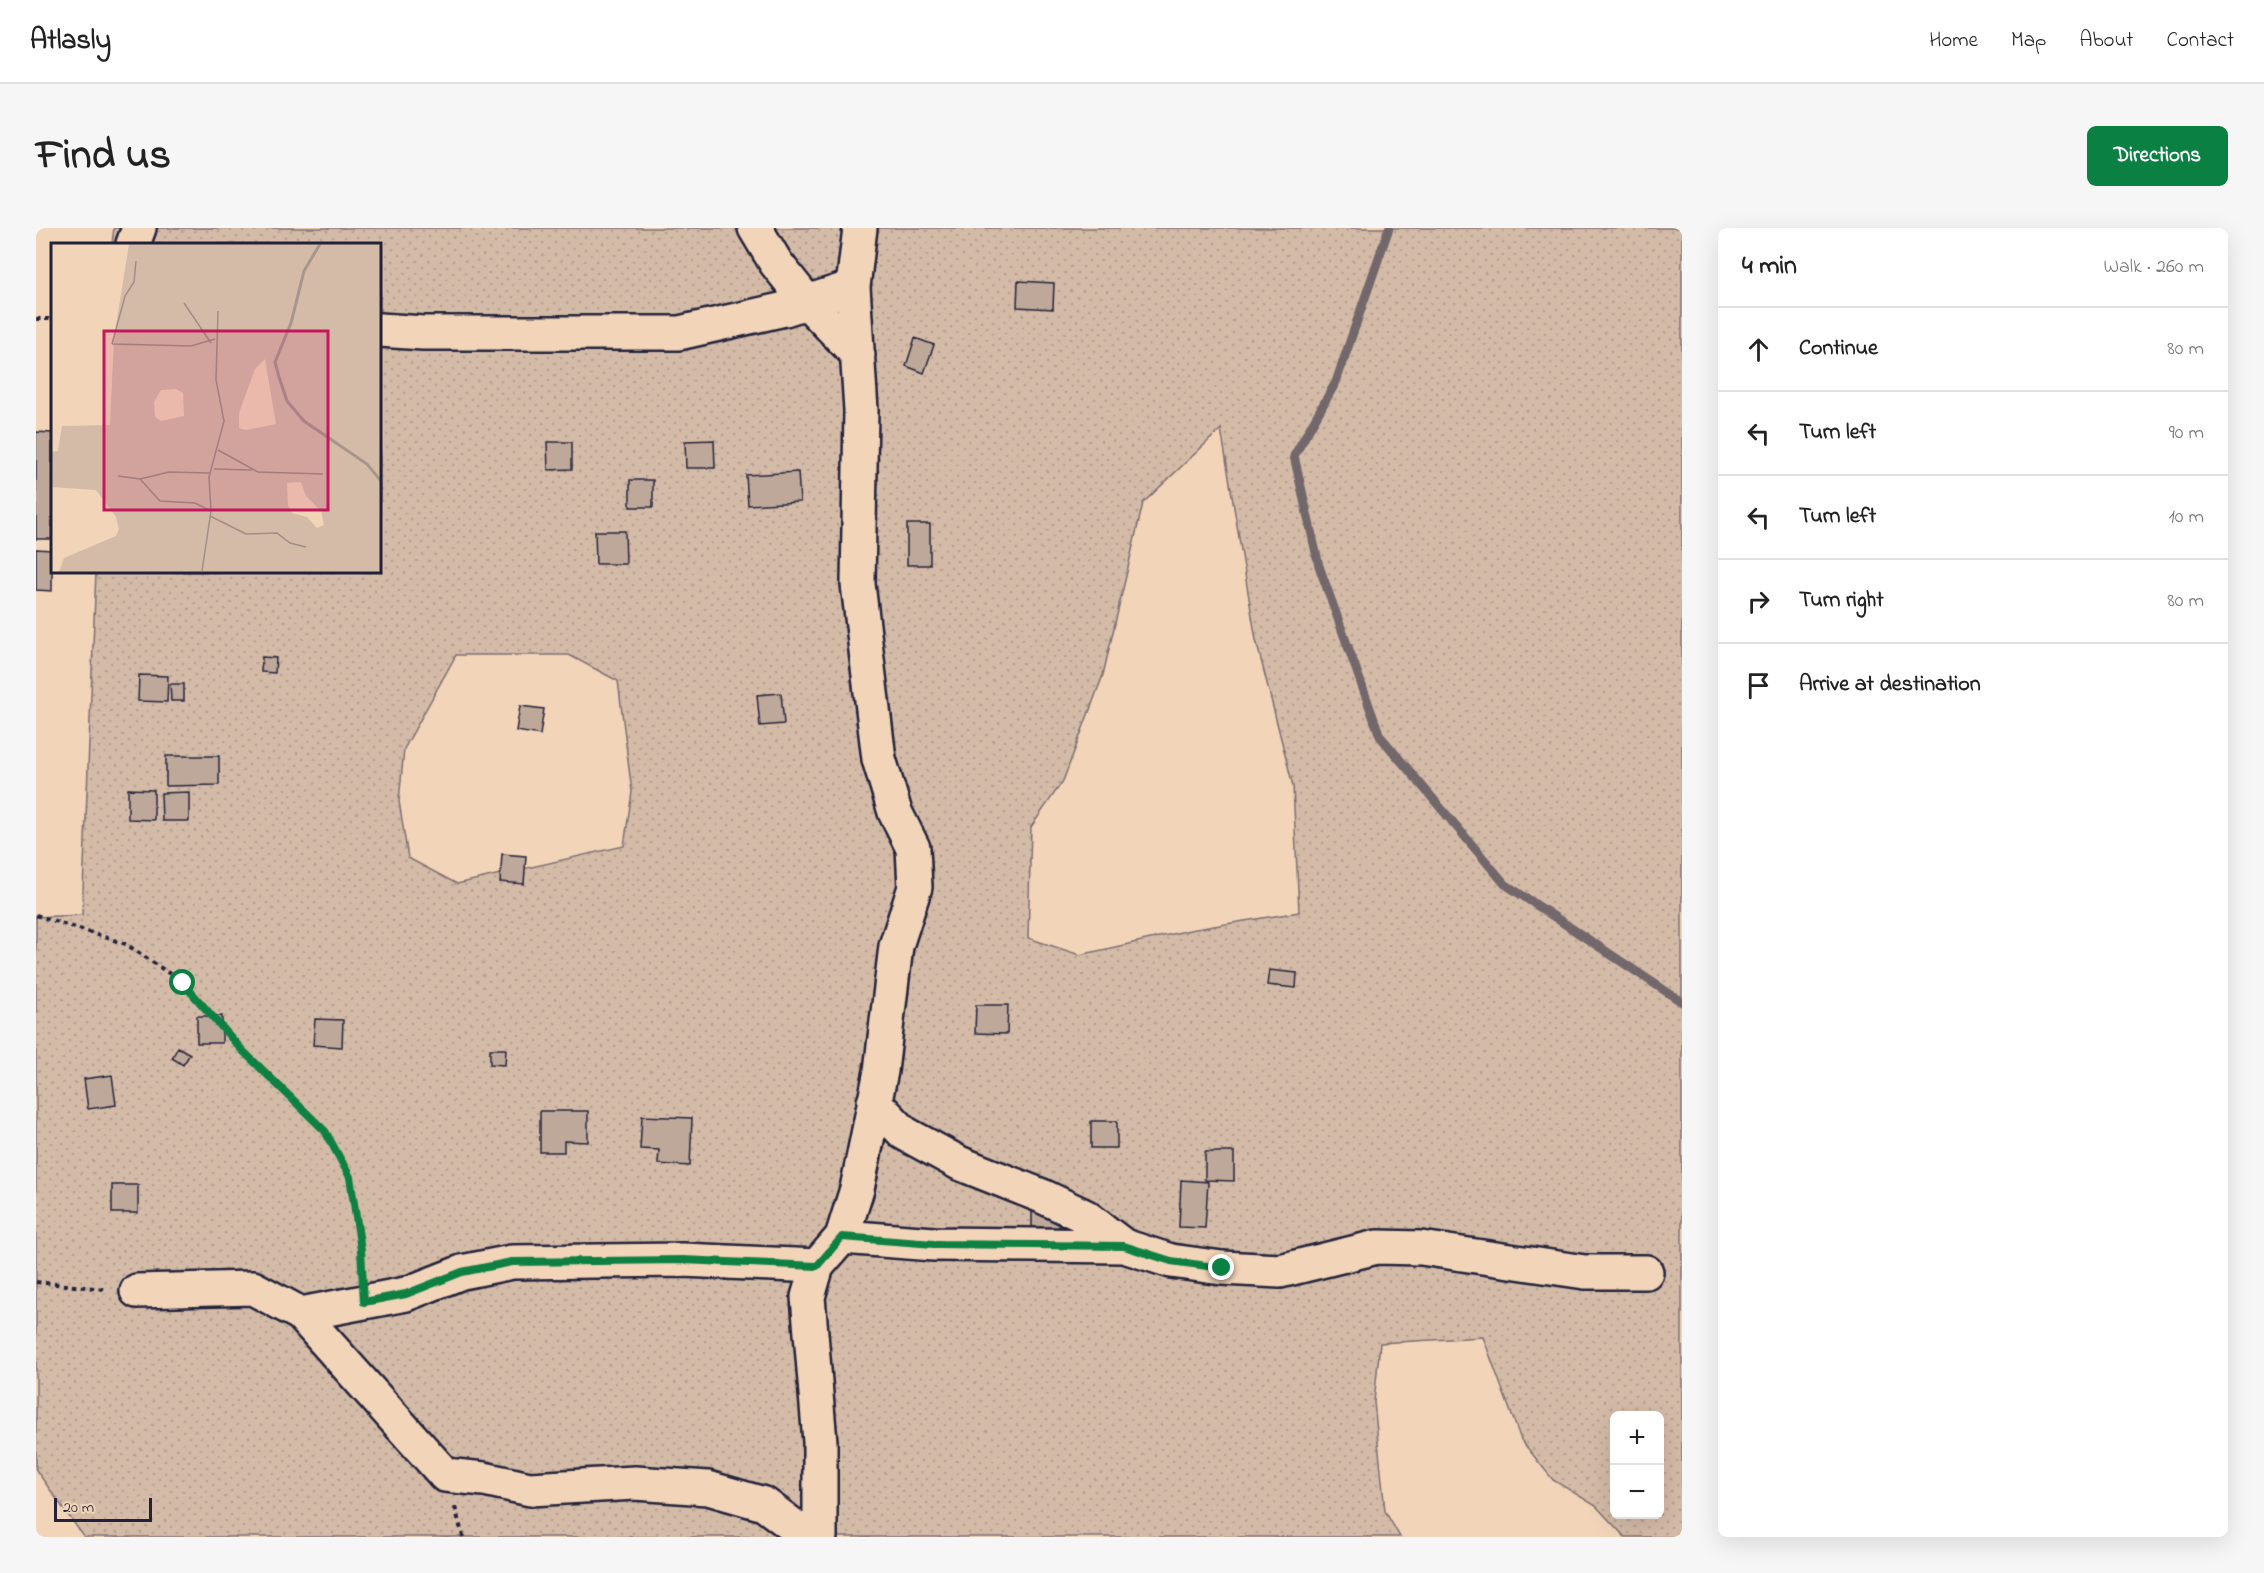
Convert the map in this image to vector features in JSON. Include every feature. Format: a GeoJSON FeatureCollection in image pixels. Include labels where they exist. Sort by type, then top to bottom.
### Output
{"type":"FeatureCollection","features":[{"type":"Feature","properties":{"kind":"street"},"geometry":{"type":"LineString","coordinates":[[133,243],[139,228]]}},
{"type":"Feature","properties":{"kind":"street"},"geometry":{"type":"LineString","coordinates":[[754,228],[807,302],[858,355]]}},
{"type":"Feature","properties":{"kind":"street"},"geometry":{"type":"LineString","coordinates":[[820,1537],[820,1442],[808,1297],[817,1266],[842,1237],[857,1189],[881,1071],[896,946],[915,887],[913,848],[895,812],[879,759],[858,584],[861,410],[853,287],[860,228]]}},
{"type":"Feature","properties":{"kind":"street"},"geometry":{"type":"LineString","coordinates":[[381,330],[423,333],[679,333],[784,309],[853,287]]}},
{"type":"Feature","properties":{"kind":"street"},"geometry":{"type":"LineString","coordinates":[[874,1102],[904,1133],[959,1163],[1042,1196],[1086,1217],[1124,1246]]}},
{"type":"Feature","properties":{"kind":"street"},"geometry":{"type":"LineString","coordinates":[[842,1237],[934,1244],[1124,1246],[1171,1261],[1222,1268],[1280,1271],[1377,1247],[1421,1248],[1585,1272],[1646,1272]]}},
{"type":"Feature","properties":{"kind":"street"},"geometry":{"type":"LineString","coordinates":[[301,1314],[406,1294],[462,1272],[512,1262],[683,1260],[817,1266]]}},
{"type":"Feature","properties":{"kind":"street"},"geometry":{"type":"LineString","coordinates":[[136,1292],[253,1288],[301,1314],[445,1475],[484,1479],[530,1489],[635,1483],[708,1488],[764,1504],[808,1537]]}},
{"type":"Feature","properties":{"kind":"path"},"geometry":{"type":"LineString","coordinates":[[36,915],[126,944],[183,983],[241,1049],[325,1131],[350,1177],[361,1250],[364,1302]]}},
{"type":"Feature","properties":{"kind":"path"},"geometry":{"type":"LineString","coordinates":[[36,1282],[136,1292]]}},
{"type":"Feature","properties":{"kind":"shaded area"},"geometry":{"type":"Polygon","coordinates":[[[114,228],[1682,228],[1682,1537],[1625,1537],[1596,1506],[1553,1480],[1521,1440],[1483,1337],[1380,1343],[1374,1402],[1385,1511],[1400,1537],[84,1537],[36,1470],[36,917],[82,915],[96,573],[381,573],[381,243],[112,243],[114,228]],[[1221,429],[1143,503],[1103,675],[1063,781],[1031,827],[1028,938],[1080,955],[1190,930],[1299,912],[1293,786],[1256,640],[1221,429]],[[456,655],[404,749],[399,801],[408,858],[457,884],[624,846],[632,792],[618,681],[569,655],[456,655]]]}},
{"type":"Feature","properties":{"kind":"building"},"geometry":{"type":"Polygon","coordinates":[[[1018,281],[1054,283],[1053,309],[1017,307],[1018,281]]]}},
{"type":"Feature","properties":{"kind":"building"},"geometry":{"type":"Polygon","coordinates":[[[915,338],[934,345],[924,373],[906,366],[915,338]]]}},
{"type":"Feature","properties":{"kind":"building"},"geometry":{"type":"Polygon","coordinates":[[[36,432],[51,433],[51,539],[36,539],[36,432]]]}},
{"type":"Feature","properties":{"kind":"building"},"geometry":{"type":"Polygon","coordinates":[[[714,440],[715,468],[686,468],[685,441],[714,440]]]}},
{"type":"Feature","properties":{"kind":"building"},"geometry":{"type":"Polygon","coordinates":[[[547,442],[572,442],[572,469],[548,470],[547,442]]]}},
{"type":"Feature","properties":{"kind":"building"},"geometry":{"type":"Polygon","coordinates":[[[798,472],[800,502],[748,505],[746,475],[798,472]]]}},
{"type":"Feature","properties":{"kind":"building"},"geometry":{"type":"Polygon","coordinates":[[[630,480],[653,480],[653,507],[630,507],[630,480]]]}},
{"type":"Feature","properties":{"kind":"building"},"geometry":{"type":"Polygon","coordinates":[[[907,524],[930,524],[930,565],[907,565],[907,524]]]}},
{"type":"Feature","properties":{"kind":"building"},"geometry":{"type":"Polygon","coordinates":[[[595,531],[625,531],[626,564],[596,564],[595,531]]]}},
{"type":"Feature","properties":{"kind":"building"},"geometry":{"type":"Polygon","coordinates":[[[36,549],[51,550],[52,591],[36,590],[36,549]]]}},
{"type":"Feature","properties":{"kind":"building"},"geometry":{"type":"Polygon","coordinates":[[[262,657],[276,658],[275,673],[261,672],[262,657]]]}},
{"type":"Feature","properties":{"kind":"building"},"geometry":{"type":"Polygon","coordinates":[[[139,675],[168,676],[167,702],[138,701],[139,675]]]}},
{"type":"Feature","properties":{"kind":"building"},"geometry":{"type":"Polygon","coordinates":[[[170,684],[184,684],[184,701],[171,701],[170,684]]]}},
{"type":"Feature","properties":{"kind":"building"},"geometry":{"type":"Polygon","coordinates":[[[781,693],[784,724],[760,726],[757,695],[781,693]]]}},
{"type":"Feature","properties":{"kind":"building"},"geometry":{"type":"Polygon","coordinates":[[[520,706],[544,709],[540,735],[516,731],[520,706]]]}},
{"type":"Feature","properties":{"kind":"building"},"geometry":{"type":"Polygon","coordinates":[[[166,756],[219,756],[219,785],[166,786],[166,756]]]}},
{"type":"Feature","properties":{"kind":"building"},"geometry":{"type":"Polygon","coordinates":[[[128,789],[154,790],[154,820],[128,819],[128,789]]]}},
{"type":"Feature","properties":{"kind":"building"},"geometry":{"type":"Polygon","coordinates":[[[189,792],[189,821],[162,821],[161,793],[189,792]]]}},
{"type":"Feature","properties":{"kind":"building"},"geometry":{"type":"Polygon","coordinates":[[[502,854],[526,856],[524,884],[500,882],[502,854]]]}},
{"type":"Feature","properties":{"kind":"building"},"geometry":{"type":"Polygon","coordinates":[[[1269,970],[1297,973],[1296,988],[1267,985],[1269,970]]]}},
{"type":"Feature","properties":{"kind":"building"},"geometry":{"type":"Polygon","coordinates":[[[976,1005],[1008,1005],[1007,1034],[975,1033],[976,1005]]]}},
{"type":"Feature","properties":{"kind":"building"},"geometry":{"type":"Polygon","coordinates":[[[197,1016],[222,1016],[222,1043],[197,1043],[197,1016]]]}},
{"type":"Feature","properties":{"kind":"building"},"geometry":{"type":"Polygon","coordinates":[[[315,1019],[343,1020],[342,1047],[313,1045],[315,1019]]]}},
{"type":"Feature","properties":{"kind":"building"},"geometry":{"type":"Polygon","coordinates":[[[178,1047],[190,1054],[183,1065],[172,1058],[178,1047]]]}},
{"type":"Feature","properties":{"kind":"building"},"geometry":{"type":"Polygon","coordinates":[[[490,1049],[506,1049],[505,1065],[490,1064],[490,1049]]]}},
{"type":"Feature","properties":{"kind":"building"},"geometry":{"type":"Polygon","coordinates":[[[112,1075],[116,1105],[88,1109],[84,1079],[112,1075]]]}},
{"type":"Feature","properties":{"kind":"building"},"geometry":{"type":"Polygon","coordinates":[[[540,1111],[588,1111],[588,1142],[564,1141],[564,1152],[540,1152],[540,1111]]]}},
{"type":"Feature","properties":{"kind":"building"},"geometry":{"type":"Polygon","coordinates":[[[642,1116],[692,1118],[690,1166],[658,1164],[659,1150],[640,1149],[642,1116]]]}},
{"type":"Feature","properties":{"kind":"building"},"geometry":{"type":"Polygon","coordinates":[[[1091,1121],[1117,1121],[1117,1148],[1091,1148],[1091,1121]]]}},
{"type":"Feature","properties":{"kind":"building"},"geometry":{"type":"Polygon","coordinates":[[[1205,1152],[1234,1152],[1234,1181],[1205,1180],[1205,1152]]]}},
{"type":"Feature","properties":{"kind":"building"},"geometry":{"type":"Polygon","coordinates":[[[1181,1180],[1208,1182],[1205,1228],[1179,1227],[1181,1180]]]}},
{"type":"Feature","properties":{"kind":"building"},"geometry":{"type":"Polygon","coordinates":[[[112,1185],[138,1185],[138,1213],[112,1213],[112,1185]]]}},
{"type":"Feature","properties":{"kind":"building"},"geometry":{"type":"Polygon","coordinates":[[[1032,1206],[1060,1207],[1059,1242],[1032,1242],[1032,1206]]]}},
{"type":"Feature","properties":{"kind":"waterway"},"geometry":{"type":"LineString","coordinates":[[1389,228],[1336,382],[1294,456],[1319,566],[1380,736],[1505,884],[1682,1002]]}},
{"type":"Feature","properties":{"kind":"route"},"geometry":{"type":"LineString","coordinates":[[183,983],[241,1049],[325,1131],[350,1177],[361,1250],[364,1302],[406,1294],[462,1272],[512,1262],[683,1260],[817,1266],[842,1237],[934,1244],[1124,1246],[1171,1261],[1222,1268]]}}]}
